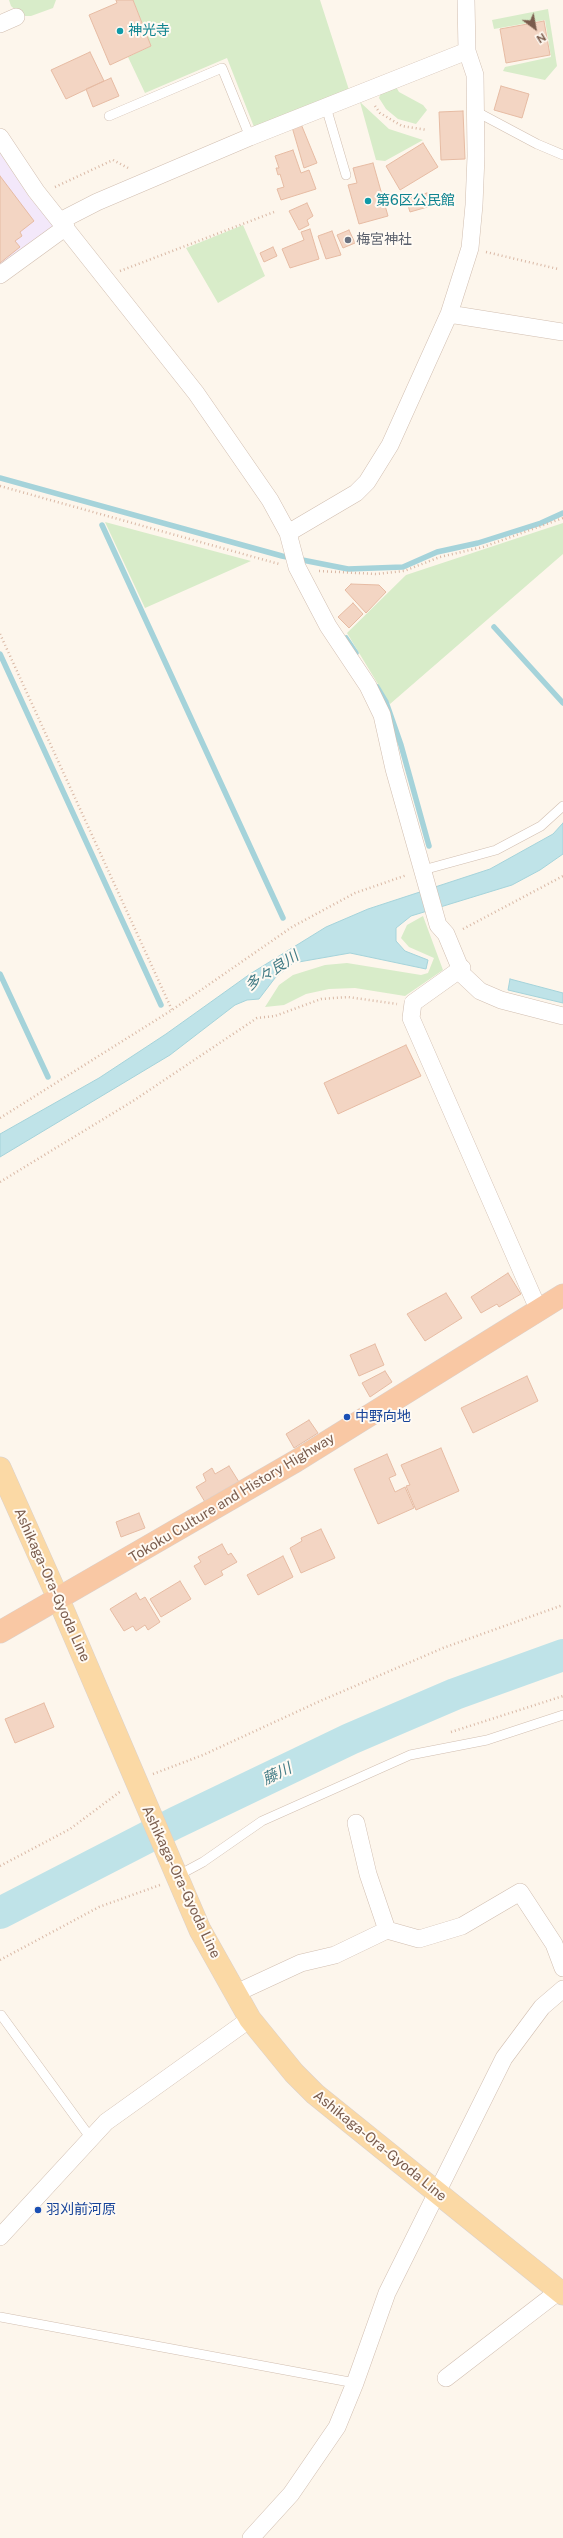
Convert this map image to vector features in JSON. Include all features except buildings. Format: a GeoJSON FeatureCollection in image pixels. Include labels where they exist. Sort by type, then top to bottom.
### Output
{"type":"FeatureCollection","features":[{"type":"Feature","properties":{"kind":"highway","name":"Tokoku Culture and History Highway"},"geometry":{"type":"LineString","coordinates":[[0,1632],[168,1537],[296,1461],[563,1295]]}},
{"type":"Feature","properties":{"kind":"main road","name":"Ashikaga-Ora-Gyoda Line"},"geometry":{"type":"LineString","coordinates":[[0,1468],[58,1598],[138,1788],[171,1876],[234,1994],[250,2019],[289,2068],[315,2094],[561,2293]]}},
{"type":"Feature","properties":{"kind":"street"},"geometry":{"type":"LineString","coordinates":[[288,533],[356,493],[367,482],[390,446],[449,314],[470,248],[476,156],[475,75],[467,51],[466,0]]}},
{"type":"Feature","properties":{"kind":"street"},"geometry":{"type":"LineString","coordinates":[[0,24],[16,17]]}},
{"type":"Feature","properties":{"kind":"street"},"geometry":{"type":"LineString","coordinates":[[0,275],[63,224],[146,181],[250,137],[467,51]]}},
{"type":"Feature","properties":{"kind":"street"},"geometry":{"type":"LineString","coordinates":[[0,137],[39,195],[196,393],[270,500],[288,533],[297,567],[328,626],[368,686],[382,714],[394,769],[423,872],[442,929],[462,968],[463,975],[480,991],[501,1000],[563,1016]]}},
{"type":"Feature","properties":{"kind":"street"},"geometry":{"type":"LineString","coordinates":[[449,314],[563,332]]}},
{"type":"Feature","properties":{"kind":"street"},"geometry":{"type":"LineString","coordinates":[[462,968],[413,1003],[412,1018],[418,1035],[539,1311]]}},
{"type":"Feature","properties":{"kind":"street"},"geometry":{"type":"LineString","coordinates":[[356,1823],[368,1874],[387,1930]]}},
{"type":"Feature","properties":{"kind":"street"},"geometry":{"type":"LineString","coordinates":[[234,1994],[301,1963],[335,1955],[387,1930],[419,1939],[462,1926],[520,1892],[558,1942],[563,1968]]}},
{"type":"Feature","properties":{"kind":"street"},"geometry":{"type":"LineString","coordinates":[[251,2538],[291,2494],[337,2427],[355,2383],[387,2293],[504,2058],[542,2007],[563,1989]]}},
{"type":"Feature","properties":{"kind":"street"},"geometry":{"type":"LineString","coordinates":[[0,2236],[90,2137],[131,2102],[250,2019]]}},
{"type":"Feature","properties":{"kind":"street"},"geometry":{"type":"LineString","coordinates":[[446,2378],[561,2293]]}},
{"type":"Feature","properties":{"kind":"lane"},"geometry":{"type":"LineString","coordinates":[[109,116],[222,68],[250,137]]}},
{"type":"Feature","properties":{"kind":"lane"},"geometry":{"type":"LineString","coordinates":[[326,107],[346,175]]}},
{"type":"Feature","properties":{"kind":"lane"},"geometry":{"type":"LineString","coordinates":[[475,111],[537,144],[563,155]]}},
{"type":"Feature","properties":{"kind":"lane"},"geometry":{"type":"LineString","coordinates":[[423,872],[496,850],[541,826],[563,806]]}},
{"type":"Feature","properties":{"kind":"lane"},"geometry":{"type":"LineString","coordinates":[[171,1876],[203,1862],[262,1821],[410,1755],[488,1740],[563,1715]]}},
{"type":"Feature","properties":{"kind":"lane"},"geometry":{"type":"LineString","coordinates":[[1,2015],[90,2137]]}},
{"type":"Feature","properties":{"kind":"lane"},"geometry":{"type":"LineString","coordinates":[[0,2317],[355,2383]]}},
{"type":"Feature","properties":{"kind":"path"},"geometry":{"type":"LineString","coordinates":[[363,92],[380,112],[402,126],[427,130]]}},
{"type":"Feature","properties":{"kind":"path"},"geometry":{"type":"LineString","coordinates":[[39,195],[113,160],[125,165],[146,181]]}},
{"type":"Feature","properties":{"kind":"path"},"geometry":{"type":"LineString","coordinates":[[105,277],[274,212]]}},
{"type":"Feature","properties":{"kind":"path"},"geometry":{"type":"LineString","coordinates":[[470,248],[558,269]]}},
{"type":"Feature","properties":{"kind":"path"},"geometry":{"type":"LineString","coordinates":[[0,634],[172,1010]]}},
{"type":"Feature","properties":{"kind":"path"},"geometry":{"type":"LineString","coordinates":[[0,1118],[172,1010],[305,919],[356,894],[423,872]]}},
{"type":"Feature","properties":{"kind":"path"},"geometry":{"type":"LineString","coordinates":[[442,929],[460,931],[563,876]]}},
{"type":"Feature","properties":{"kind":"path"},"geometry":{"type":"LineString","coordinates":[[0,1182],[133,1101],[257,1018],[275,1016],[321,999],[348,998],[387,1004],[413,1003]]}},
{"type":"Feature","properties":{"kind":"path"},"geometry":{"type":"LineString","coordinates":[[0,1866],[70,1828],[138,1788],[203,1755],[318,1702],[443,1648],[563,1605]]}},
{"type":"Feature","properties":{"kind":"path"},"geometry":{"type":"LineString","coordinates":[[449,1734],[563,1696]]}},
{"type":"Feature","properties":{"kind":"path"},"geometry":{"type":"LineString","coordinates":[[0,1960],[99,1907],[171,1876]]}},
{"type":"Feature","properties":{"kind":"shaded area"},"geometry":{"type":"Polygon","coordinates":[[[0,153],[30,198],[56,228],[0,269],[0,153]]]}},
{"type":"Feature","properties":{"kind":"green space"},"geometry":{"type":"Polygon","coordinates":[[[9,0],[56,0],[53,8],[31,16],[22,16],[11,6],[9,0]]]}},
{"type":"Feature","properties":{"kind":"green space"},"geometry":{"type":"Polygon","coordinates":[[[133,0],[320,0],[349,90],[254,127],[227,58],[145,93],[128,57],[151,46],[133,0]]]}},
{"type":"Feature","properties":{"kind":"green space"},"geometry":{"type":"Polygon","coordinates":[[[548,9],[557,66],[545,80],[503,71],[505,67],[551,57],[545,20],[494,29],[492,20],[548,9]]]}},
{"type":"Feature","properties":{"kind":"green space"},"geometry":{"type":"Polygon","coordinates":[[[395,85],[399,92],[423,105],[427,110],[416,124],[398,119],[386,109],[379,98],[382,89],[395,85]]]}},
{"type":"Feature","properties":{"kind":"green space"},"geometry":{"type":"Polygon","coordinates":[[[360,102],[389,129],[423,140],[385,161],[376,160],[360,102]]]}},
{"type":"Feature","properties":{"kind":"green space"},"geometry":{"type":"Polygon","coordinates":[[[243,225],[265,276],[218,303],[186,248],[243,225]]]}},
{"type":"Feature","properties":{"kind":"green space"},"geometry":{"type":"Polygon","coordinates":[[[105,522],[251,561],[145,608],[105,522]]]}},
{"type":"Feature","properties":{"kind":"green space"},"geometry":{"type":"Polygon","coordinates":[[[563,523],[563,554],[390,704],[347,633],[406,575],[563,523]]]}},
{"type":"Feature","properties":{"kind":"green space"},"geometry":{"type":"Polygon","coordinates":[[[423,916],[443,970],[405,996],[355,988],[329,989],[306,994],[284,1005],[265,1007],[279,985],[293,975],[325,965],[347,963],[421,975],[428,973],[434,958],[409,947],[401,938],[407,925],[423,916]]]}},
{"type":"Feature","properties":{"kind":"water","name":"多々良川"},"geometry":{"type":"Polygon","coordinates":[[[563,823],[563,854],[540,870],[512,885],[411,916],[396,928],[396,941],[405,951],[428,960],[426,969],[350,953],[293,963],[275,978],[259,999],[247,1000],[235,1005],[170,1055],[0,1157],[0,1134],[99,1078],[166,1034],[250,974],[326,927],[368,909],[490,869],[553,834],[563,823]]]}},
{"type":"Feature","properties":{"kind":"water"},"geometry":{"type":"Polygon","coordinates":[[[510,979],[563,993],[563,1003],[508,990],[510,979]]]}},
{"type":"Feature","properties":{"kind":"waterway"},"geometry":{"type":"LineString","coordinates":[[0,478],[282,556],[348,569],[403,567],[437,552],[478,543],[541,523],[563,513]]}},
{"type":"Feature","properties":{"kind":"waterway"},"geometry":{"type":"LineString","coordinates":[[102,525],[283,918]]}},
{"type":"Feature","properties":{"kind":"waterway"},"geometry":{"type":"LineString","coordinates":[[494,627],[563,703]]}},
{"type":"Feature","properties":{"kind":"waterway"},"geometry":{"type":"LineString","coordinates":[[346,638],[356,653]]}},
{"type":"Feature","properties":{"kind":"waterway"},"geometry":{"type":"LineString","coordinates":[[0,654],[161,1005]]}},
{"type":"Feature","properties":{"kind":"waterway"},"geometry":{"type":"LineString","coordinates":[[377,687],[386,702],[401,745],[429,846]]}},
{"type":"Feature","properties":{"kind":"waterway"},"geometry":{"type":"LineString","coordinates":[[0,974],[48,1077]]}},
{"type":"Feature","properties":{"kind":"waterway","name":"藤川"},"geometry":{"type":"LineString","coordinates":[[0,1913],[175,1823],[350,1739],[455,1694],[563,1655]]}},
{"type":"Feature","properties":{"kind":"place","name":"神光寺"},"geometry":{"type":"Point","coordinates":[120,31]}},
{"type":"Feature","properties":{"kind":"place","name":"第6区公民館"},"geometry":{"type":"Point","coordinates":[368,201]}},
{"type":"Feature","properties":{"kind":"place","name":"梅宮神社"},"geometry":{"type":"Point","coordinates":[348,240]}},
{"type":"Feature","properties":{"kind":"place","name":"中野向地"},"geometry":{"type":"Point","coordinates":[347,1417]}},
{"type":"Feature","properties":{"kind":"place","name":"羽刈前河原"},"geometry":{"type":"Point","coordinates":[38,2210]}}]}
